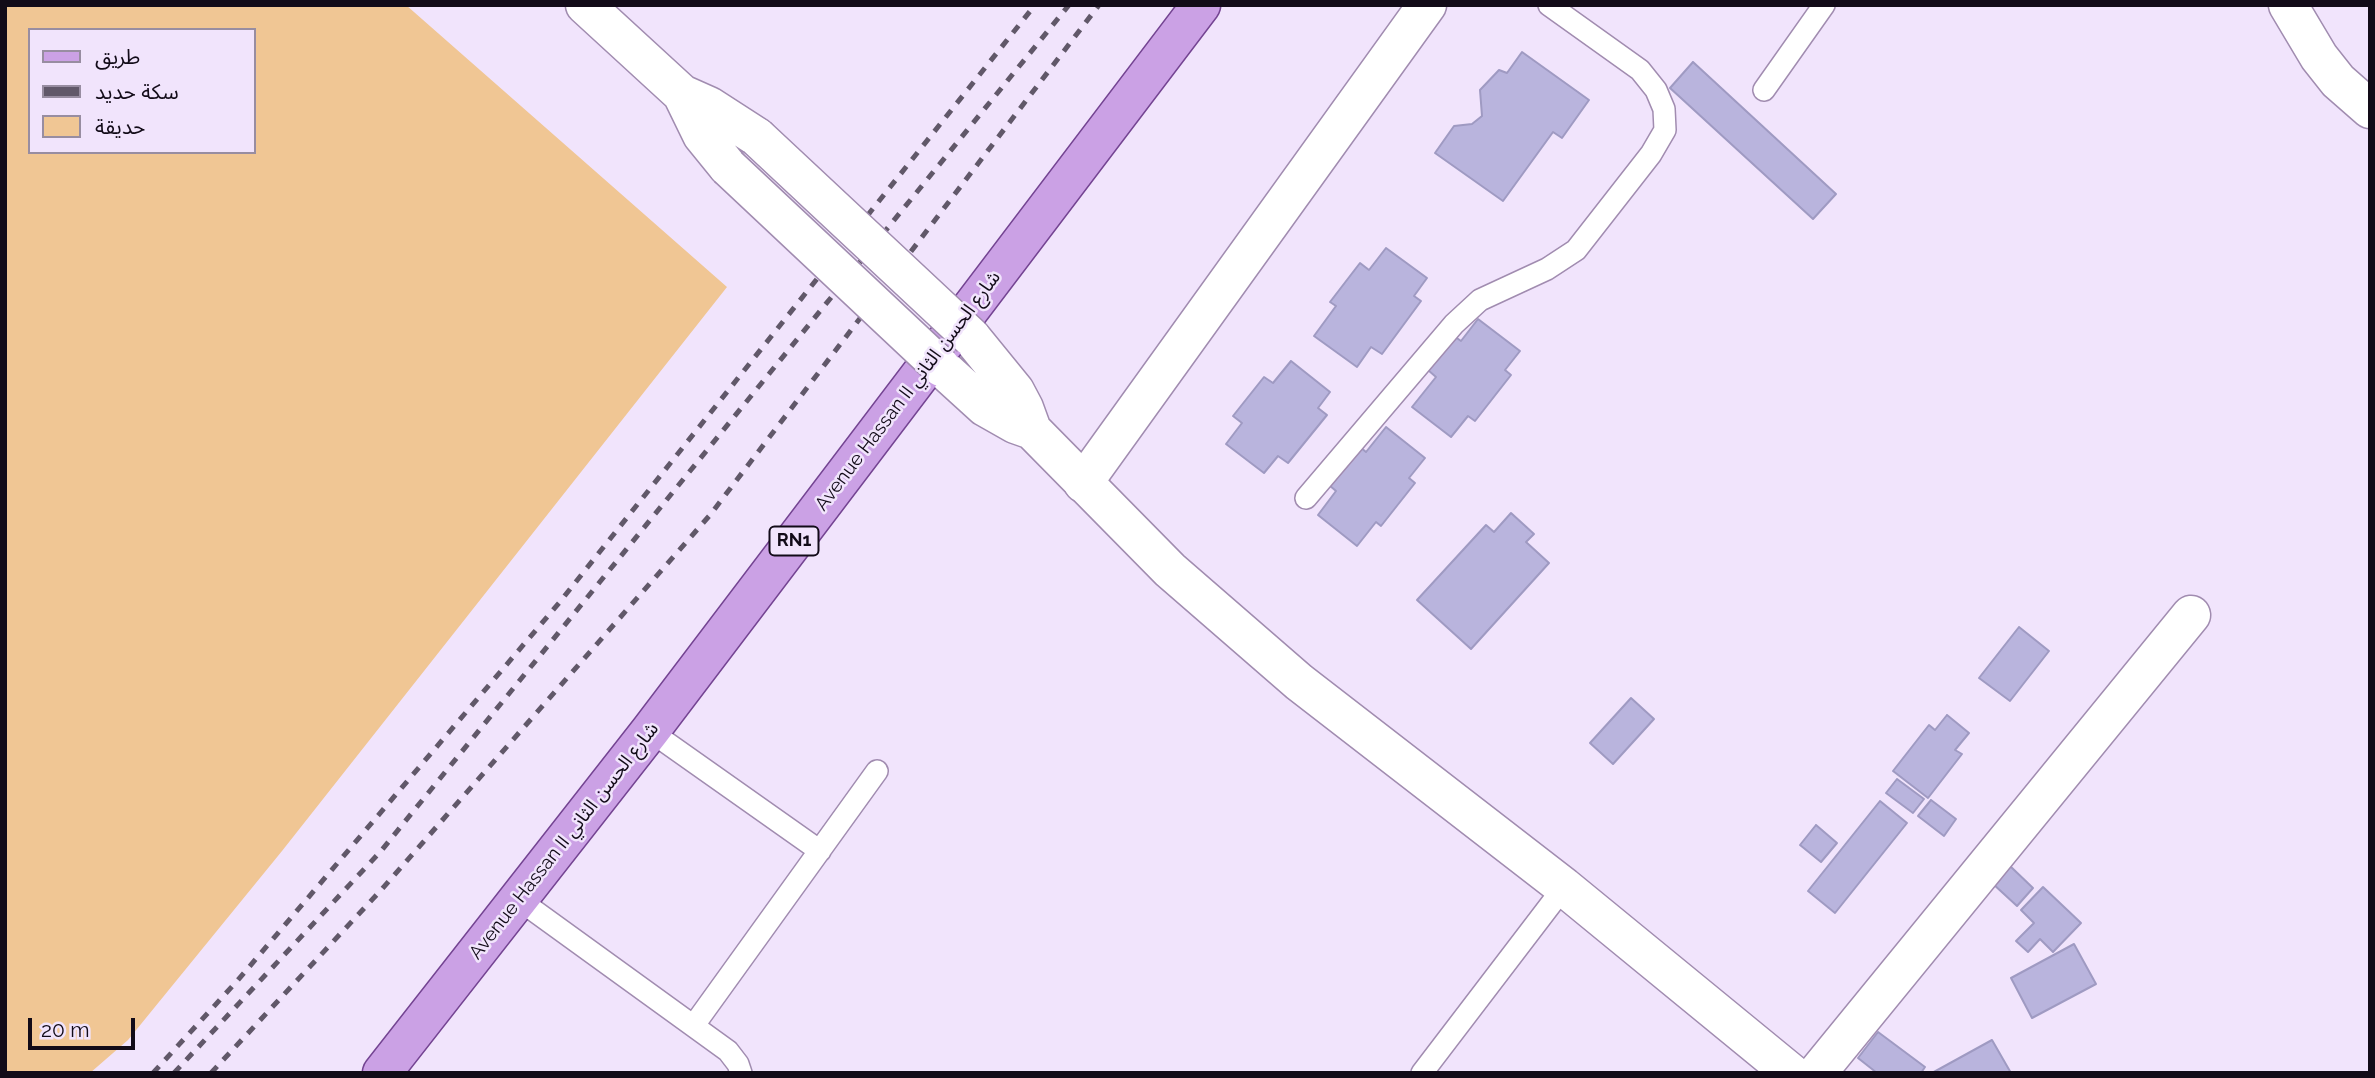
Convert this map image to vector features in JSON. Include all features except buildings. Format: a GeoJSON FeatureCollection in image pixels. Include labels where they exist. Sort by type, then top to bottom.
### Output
{"type":"FeatureCollection","features":[{"type":"Feature","properties":{"kind":"main road"},"geometry":{"type":"LineString","coordinates":[[585,5],[682,94],[709,106],[757,137],[971,337],[1014,391],[1032,430],[1170,570],[1300,682],[1564,887],[1791,1073]]}},
{"type":"Feature","properties":{"kind":"main road","name":"Avenue Hassan II شارع الحسن الثاني"},"geometry":{"type":"LineString","coordinates":[[382,1073],[650,731],[1201,5]]}},
{"type":"Feature","properties":{"kind":"main road"},"geometry":{"type":"LineString","coordinates":[[1083,483],[1427,5]]}},
{"type":"Feature","properties":{"kind":"main road"},"geometry":{"type":"LineString","coordinates":[[2288,5],[2319,57],[2338,81],[2370,109]]}},
{"type":"Feature","properties":{"kind":"main road"},"geometry":{"type":"LineString","coordinates":[[682,94],[702,135],[728,167],[985,407],[1032,430]]}},
{"type":"Feature","properties":{"kind":"main road"},"geometry":{"type":"LineString","coordinates":[[1817,1073],[2191,615]]}},
{"type":"Feature","properties":{"kind":"lane"},"geometry":{"type":"LineString","coordinates":[[1306,498],[1454,324],[1480,300],[1547,269],[1576,250],[1651,154],[1665,130],[1664,108],[1656,90],[1640,69],[1549,5]]}},
{"type":"Feature","properties":{"kind":"lane"},"geometry":{"type":"LineString","coordinates":[[1764,90],[1824,5]]}},
{"type":"Feature","properties":{"kind":"lane"},"geometry":{"type":"LineString","coordinates":[[650,731],[820,851]]}},
{"type":"Feature","properties":{"kind":"lane"},"geometry":{"type":"LineString","coordinates":[[694,1026],[877,771]]}},
{"type":"Feature","properties":{"kind":"lane"},"geometry":{"type":"LineString","coordinates":[[1422,1073],[1564,887]]}},
{"type":"Feature","properties":{"kind":"lane"},"geometry":{"type":"LineString","coordinates":[[518,899],[728,1051],[741,1073]]}},
{"type":"Feature","properties":{"kind":"green space"},"geometry":{"type":"Polygon","coordinates":[[[5,5],[406,5],[727,287],[282,851],[128,1040],[90,1073],[5,1073],[5,5]]]}},
{"type":"Feature","properties":{"kind":"railway"},"geometry":{"type":"LineString","coordinates":[[153,1073],[238,980],[559,603],[1035,5]]}},
{"type":"Feature","properties":{"kind":"railway"},"geometry":{"type":"LineString","coordinates":[[174,1073],[381,851],[1069,5]]}},
{"type":"Feature","properties":{"kind":"railway"},"geometry":{"type":"LineString","coordinates":[[211,1073],[382,889],[710,515],[1099,5]]}}]}
